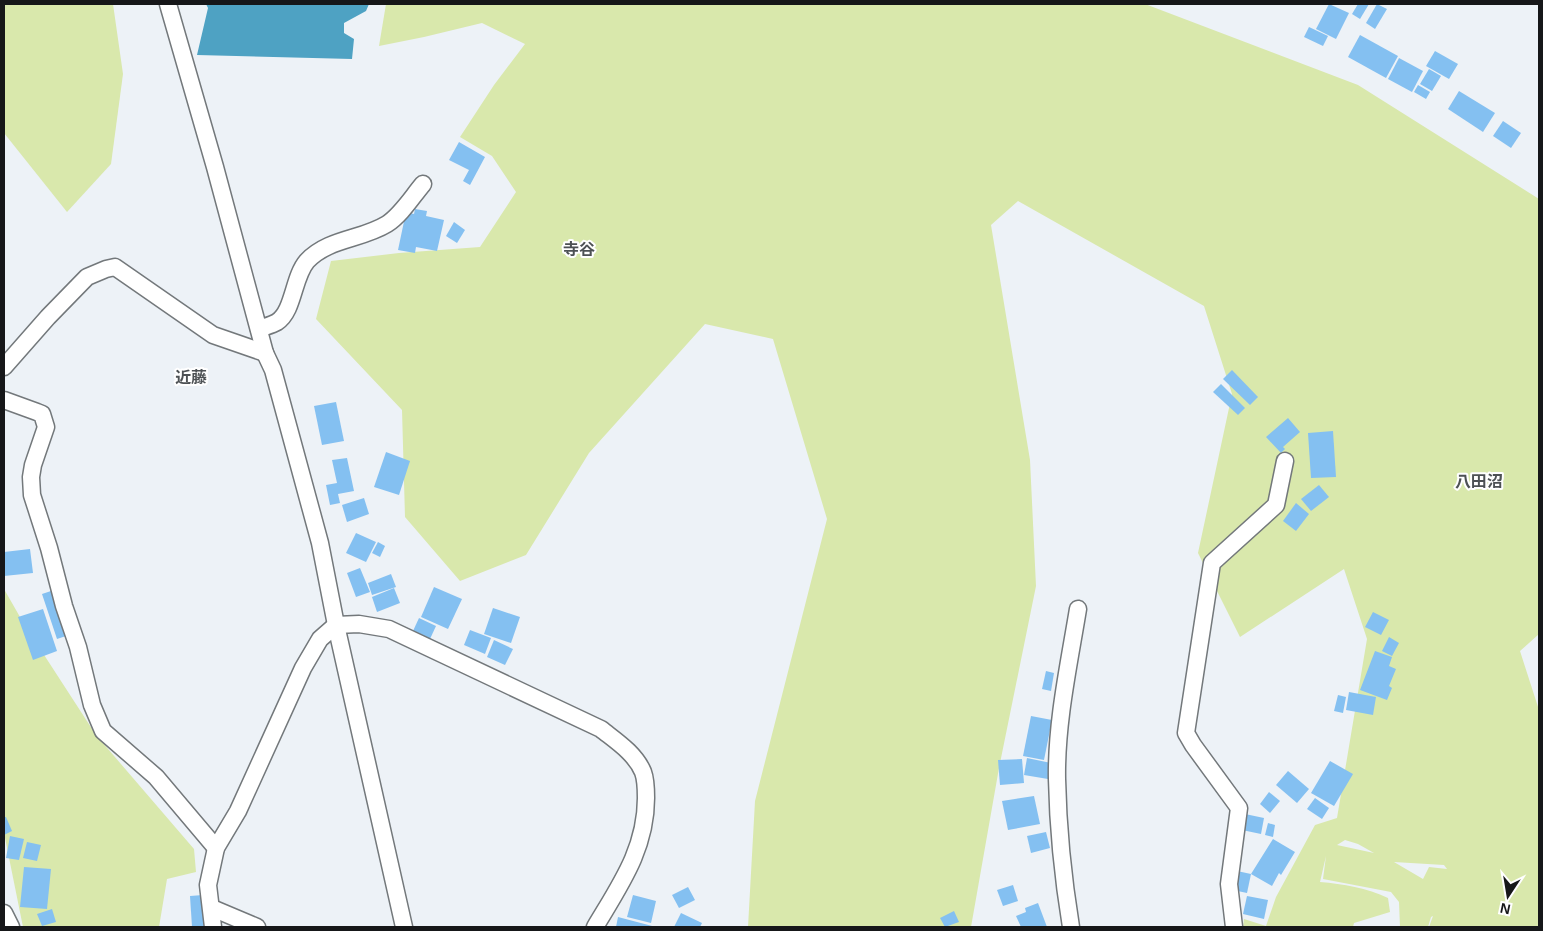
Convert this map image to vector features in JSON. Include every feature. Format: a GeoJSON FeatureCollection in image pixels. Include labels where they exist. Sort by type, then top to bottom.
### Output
{"type":"FeatureCollection","features":[{"type":"Feature","properties":{"kind":"street"},"geometry":{"type":"LineString","coordinates":[[168,4],[265,353],[273,370],[320,543],[336,625],[404,927]]}},
{"type":"Feature","properties":{"kind":"street"},"geometry":{"type":"LineString","coordinates":[[259,329],[278,322],[288,308],[298,276],[306,262],[319,250],[372,231],[388,223],[423,184]]}},
{"type":"Feature","properties":{"kind":"street"},"geometry":{"type":"LineString","coordinates":[[4,367],[48,317],[87,277],[106,269],[115,268],[213,335],[265,353]]}},
{"type":"Feature","properties":{"kind":"street"},"geometry":{"type":"LineString","coordinates":[[4,400],[38,412],[42,414],[45,420],[46,427],[32,471],[32,495],[49,548],[64,606],[78,647],[92,706],[102,731],[156,777],[216,848]]}},
{"type":"Feature","properties":{"kind":"street"},"geometry":{"type":"LineString","coordinates":[[1234,927],[1229,884],[1239,808],[1186,733],[1212,563],[1276,505],[1285,461]]}},
{"type":"Feature","properties":{"kind":"street"},"geometry":{"type":"LineString","coordinates":[[1071,927],[1062,874],[1057,778],[1061,711],[1078,609]]}},
{"type":"Feature","properties":{"kind":"street"},"geometry":{"type":"LineString","coordinates":[[213,927],[208,885],[216,848],[238,811],[303,668],[320,639],[336,625],[358,624],[389,629],[600,729],[630,752],[643,771],[646,786],[646,815],[639,846],[631,865],[595,927]]}},
{"type":"Feature","properties":{"kind":"street"},"geometry":{"type":"LineString","coordinates":[[212,908],[257,927]]}},
{"type":"Feature","properties":{"kind":"street"},"geometry":{"type":"LineString","coordinates":[[4,913],[11,927]]}},
{"type":"Feature","properties":{"kind":"green space"},"geometry":{"type":"Polygon","coordinates":[[[4,4],[113,4],[123,74],[111,164],[67,212],[4,133],[4,4]]]}},
{"type":"Feature","properties":{"kind":"green space"},"geometry":{"type":"Polygon","coordinates":[[[386,4],[1145,4],[1358,85],[1539,199],[1539,634],[1520,651],[1539,710],[1539,927],[1429,927],[1433,916],[1428,927],[1400,927],[1399,902],[1391,892],[1323,879],[1326,856],[1320,882],[1355,887],[1388,898],[1390,912],[1354,923],[1353,927],[1243,927],[1244,919],[1266,926],[1276,897],[1315,825],[1337,818],[1367,639],[1344,569],[1240,637],[1198,553],[1232,394],[1204,306],[1018,201],[991,225],[1030,460],[1036,586],[999,768],[971,927],[748,927],[755,801],[827,519],[773,339],[705,324],[589,453],[526,555],[460,581],[405,517],[402,410],[316,319],[331,261],[399,253],[480,247],[516,192],[492,156],[460,137],[494,85],[525,44],[482,23],[379,46],[386,4]],[[1345,840],[1337,845],[1374,853],[1358,844],[1345,840]],[[1394,862],[1423,879],[1429,867],[1447,869],[1444,865],[1394,862]]]}},
{"type":"Feature","properties":{"kind":"green space"},"geometry":{"type":"Polygon","coordinates":[[[4,589],[24,624],[96,735],[194,849],[196,872],[167,879],[159,927],[23,927],[4,833],[4,589]]]}},
{"type":"Feature","properties":{"kind":"water"},"geometry":{"type":"Polygon","coordinates":[[[206,4],[369,4],[366,11],[344,23],[344,33],[354,39],[352,59],[197,55],[208,8],[206,4]]]}},
{"type":"Feature","properties":{"kind":"building"},"geometry":{"type":"Polygon","coordinates":[[[1329,4],[1349,13],[1336,39],[1316,29],[1329,4]]]}},
{"type":"Feature","properties":{"kind":"building"},"geometry":{"type":"Polygon","coordinates":[[[1358,4],[1369,4],[1360,19],[1352,14],[1358,4]]]}},
{"type":"Feature","properties":{"kind":"building"},"geometry":{"type":"Polygon","coordinates":[[[1377,4],[1387,9],[1375,29],[1366,23],[1377,4]]]}},
{"type":"Feature","properties":{"kind":"building"},"geometry":{"type":"Polygon","coordinates":[[[1309,27],[1328,36],[1323,46],[1304,37],[1309,27]]]}},
{"type":"Feature","properties":{"kind":"building"},"geometry":{"type":"Polygon","coordinates":[[[1360,35],[1398,56],[1386,78],[1348,57],[1360,35]]]}},
{"type":"Feature","properties":{"kind":"building"},"geometry":{"type":"Polygon","coordinates":[[[1435,51],[1458,64],[1449,79],[1426,66],[1435,51]]]}},
{"type":"Feature","properties":{"kind":"building"},"geometry":{"type":"Polygon","coordinates":[[[1399,58],[1423,71],[1412,92],[1388,79],[1399,58]]]}},
{"type":"Feature","properties":{"kind":"building"},"geometry":{"type":"Polygon","coordinates":[[[1429,69],[1441,76],[1432,91],[1420,84],[1429,69]]]}},
{"type":"Feature","properties":{"kind":"building"},"geometry":{"type":"Polygon","coordinates":[[[1418,85],[1430,92],[1426,99],[1414,92],[1418,85]]]}},
{"type":"Feature","properties":{"kind":"building"},"geometry":{"type":"Polygon","coordinates":[[[1459,91],[1495,113],[1483,132],[1448,109],[1459,91]]]}},
{"type":"Feature","properties":{"kind":"building"},"geometry":{"type":"Polygon","coordinates":[[[1503,121],[1521,133],[1511,148],[1493,136],[1503,121]]]}},
{"type":"Feature","properties":{"kind":"building"},"geometry":{"type":"Polygon","coordinates":[[[459,142],[485,157],[470,185],[463,181],[469,170],[449,160],[459,142]]]}},
{"type":"Feature","properties":{"kind":"building"},"geometry":{"type":"Polygon","coordinates":[[[415,209],[427,211],[426,216],[444,220],[437,251],[416,247],[415,253],[398,250],[406,212],[414,214],[415,209]]]}},
{"type":"Feature","properties":{"kind":"building"},"geometry":{"type":"Polygon","coordinates":[[[454,222],[465,230],[457,243],[446,236],[454,222]]]}},
{"type":"Feature","properties":{"kind":"building"},"geometry":{"type":"Polygon","coordinates":[[[1232,370],[1258,397],[1250,405],[1223,379],[1232,370]]]}},
{"type":"Feature","properties":{"kind":"building"},"geometry":{"type":"Polygon","coordinates":[[[1221,384],[1245,408],[1238,415],[1213,392],[1221,384]]]}},
{"type":"Feature","properties":{"kind":"building"},"geometry":{"type":"Polygon","coordinates":[[[336,402],[344,441],[322,445],[314,406],[336,402]]]}},
{"type":"Feature","properties":{"kind":"building"},"geometry":{"type":"Polygon","coordinates":[[[1288,418],[1300,432],[1283,447],[1285,449],[1281,453],[1266,437],[1288,418]]]}},
{"type":"Feature","properties":{"kind":"building"},"geometry":{"type":"Polygon","coordinates":[[[1333,431],[1336,477],[1311,478],[1308,433],[1333,431]]]}},
{"type":"Feature","properties":{"kind":"building"},"geometry":{"type":"Polygon","coordinates":[[[386,452],[410,461],[399,495],[374,487],[386,452]]]}},
{"type":"Feature","properties":{"kind":"building"},"geometry":{"type":"Polygon","coordinates":[[[347,458],[354,491],[338,494],[340,503],[330,505],[326,485],[337,483],[332,460],[347,458]]]}},
{"type":"Feature","properties":{"kind":"building"},"geometry":{"type":"Polygon","coordinates":[[[1319,485],[1329,497],[1311,511],[1301,499],[1319,485]]]}},
{"type":"Feature","properties":{"kind":"building"},"geometry":{"type":"Polygon","coordinates":[[[364,498],[369,514],[347,522],[342,505],[364,498]]]}},
{"type":"Feature","properties":{"kind":"building"},"geometry":{"type":"Polygon","coordinates":[[[1296,503],[1309,514],[1296,531],[1283,521],[1296,503]]]}},
{"type":"Feature","properties":{"kind":"building"},"geometry":{"type":"Polygon","coordinates":[[[356,533],[376,542],[366,562],[346,553],[356,533]]]}},
{"type":"Feature","properties":{"kind":"building"},"geometry":{"type":"Polygon","coordinates":[[[378,542],[385,546],[380,557],[372,553],[378,542]]]}},
{"type":"Feature","properties":{"kind":"building"},"geometry":{"type":"Polygon","coordinates":[[[30,549],[33,573],[4,576],[4,552],[30,549]]]}},
{"type":"Feature","properties":{"kind":"building"},"geometry":{"type":"Polygon","coordinates":[[[360,568],[370,592],[356,597],[347,573],[360,568]]]}},
{"type":"Feature","properties":{"kind":"building"},"geometry":{"type":"Polygon","coordinates":[[[391,574],[396,587],[372,595],[368,583],[391,574]]]}},
{"type":"Feature","properties":{"kind":"building"},"geometry":{"type":"Polygon","coordinates":[[[434,587],[462,599],[448,629],[421,617],[434,587]]]}},
{"type":"Feature","properties":{"kind":"building"},"geometry":{"type":"Polygon","coordinates":[[[394,588],[400,603],[377,612],[372,597],[394,588]]]}},
{"type":"Feature","properties":{"kind":"building"},"geometry":{"type":"Polygon","coordinates":[[[54,590],[69,635],[57,639],[42,594],[54,590]]]}},
{"type":"Feature","properties":{"kind":"building"},"geometry":{"type":"Polygon","coordinates":[[[493,608],[520,617],[511,643],[484,634],[493,608]]]}},
{"type":"Feature","properties":{"kind":"building"},"geometry":{"type":"Polygon","coordinates":[[[43,609],[57,651],[33,660],[18,617],[43,609]]]}},
{"type":"Feature","properties":{"kind":"building"},"geometry":{"type":"Polygon","coordinates":[[[1373,612],[1389,620],[1381,635],[1365,627],[1373,612]]]}},
{"type":"Feature","properties":{"kind":"building"},"geometry":{"type":"Polygon","coordinates":[[[419,618],[436,626],[430,639],[413,631],[419,618]]]}},
{"type":"Feature","properties":{"kind":"building"},"geometry":{"type":"Polygon","coordinates":[[[470,630],[491,638],[485,654],[464,645],[470,630]]]}},
{"type":"Feature","properties":{"kind":"building"},"geometry":{"type":"Polygon","coordinates":[[[1389,637],[1399,643],[1392,656],[1382,651],[1389,637]]]}},
{"type":"Feature","properties":{"kind":"building"},"geometry":{"type":"Polygon","coordinates":[[[494,640],[513,649],[505,665],[487,657],[494,640]]]}},
{"type":"Feature","properties":{"kind":"building"},"geometry":{"type":"Polygon","coordinates":[[[1375,651],[1392,657],[1389,666],[1396,669],[1389,686],[1392,688],[1387,700],[1360,690],[1375,651]]]}},
{"type":"Feature","properties":{"kind":"building"},"geometry":{"type":"Polygon","coordinates":[[[1046,671],[1054,673],[1051,691],[1042,689],[1046,671]]]}},
{"type":"Feature","properties":{"kind":"building"},"geometry":{"type":"Polygon","coordinates":[[[1349,692],[1376,697],[1373,715],[1346,710],[1349,692]]]}},
{"type":"Feature","properties":{"kind":"building"},"geometry":{"type":"Polygon","coordinates":[[[1338,695],[1346,697],[1343,713],[1334,711],[1338,695]]]}},
{"type":"Feature","properties":{"kind":"building"},"geometry":{"type":"Polygon","coordinates":[[[1031,716],[1052,720],[1044,760],[1023,756],[1031,716]]]}},
{"type":"Feature","properties":{"kind":"building"},"geometry":{"type":"Polygon","coordinates":[[[1027,758],[1051,763],[1048,779],[1024,775],[1027,758]]]}},
{"type":"Feature","properties":{"kind":"building"},"geometry":{"type":"Polygon","coordinates":[[[1022,759],[1024,783],[1000,785],[998,760],[1022,759]]]}},
{"type":"Feature","properties":{"kind":"building"},"geometry":{"type":"Polygon","coordinates":[[[1330,761],[1353,774],[1334,806],[1311,793],[1330,761]]]}},
{"type":"Feature","properties":{"kind":"building"},"geometry":{"type":"Polygon","coordinates":[[[1288,771],[1309,789],[1297,803],[1276,785],[1288,771]]]}},
{"type":"Feature","properties":{"kind":"building"},"geometry":{"type":"Polygon","coordinates":[[[1269,792],[1280,801],[1270,813],[1260,804],[1269,792]]]}},
{"type":"Feature","properties":{"kind":"building"},"geometry":{"type":"Polygon","coordinates":[[[1034,796],[1040,824],[1008,830],[1002,801],[1034,796]]]}},
{"type":"Feature","properties":{"kind":"building"},"geometry":{"type":"Polygon","coordinates":[[[1315,798],[1329,808],[1322,819],[1307,809],[1315,798]]]}},
{"type":"Feature","properties":{"kind":"building"},"geometry":{"type":"Polygon","coordinates":[[[1245,814],[1264,818],[1261,834],[1242,830],[1245,814]]]}},
{"type":"Feature","properties":{"kind":"building"},"geometry":{"type":"Polygon","coordinates":[[[4,817],[6,817],[12,831],[4,835],[4,817]]]}},
{"type":"Feature","properties":{"kind":"building"},"geometry":{"type":"Polygon","coordinates":[[[1268,823],[1275,825],[1273,837],[1265,835],[1268,823]]]}},
{"type":"Feature","properties":{"kind":"building"},"geometry":{"type":"Polygon","coordinates":[[[1046,832],[1050,848],[1031,853],[1027,836],[1046,832]]]}},
{"type":"Feature","properties":{"kind":"building"},"geometry":{"type":"Polygon","coordinates":[[[10,836],[24,839],[19,860],[6,858],[10,836]]]}},
{"type":"Feature","properties":{"kind":"building"},"geometry":{"type":"Polygon","coordinates":[[[1273,839],[1295,852],[1272,886],[1251,874],[1273,839]]]}},
{"type":"Feature","properties":{"kind":"building"},"geometry":{"type":"Polygon","coordinates":[[[27,842],[41,845],[37,861],[23,858],[27,842]]]}},
{"type":"Feature","properties":{"kind":"building"},"geometry":{"type":"Polygon","coordinates":[[[24,867],[51,869],[47,909],[20,907],[24,867]]]}},
{"type":"Feature","properties":{"kind":"building"},"geometry":{"type":"Polygon","coordinates":[[[1237,871],[1251,874],[1247,893],[1233,890],[1237,871]]]}},
{"type":"Feature","properties":{"kind":"building"},"geometry":{"type":"Polygon","coordinates":[[[1013,885],[1018,901],[1003,906],[997,890],[1013,885]]]}},
{"type":"Feature","properties":{"kind":"building"},"geometry":{"type":"Polygon","coordinates":[[[688,887],[695,900],[679,908],[672,895],[688,887]]]}},
{"type":"Feature","properties":{"kind":"building"},"geometry":{"type":"Polygon","coordinates":[[[203,895],[205,927],[192,927],[190,896],[203,895]]]}},
{"type":"Feature","properties":{"kind":"building"},"geometry":{"type":"Polygon","coordinates":[[[633,895],[656,901],[651,923],[627,917],[633,895]]]}},
{"type":"Feature","properties":{"kind":"building"},"geometry":{"type":"Polygon","coordinates":[[[1247,896],[1268,900],[1264,919],[1243,914],[1247,896]]]}},
{"type":"Feature","properties":{"kind":"building"},"geometry":{"type":"Polygon","coordinates":[[[1038,903],[1047,927],[1021,927],[1016,916],[1026,912],[1025,908],[1038,903]]]}},
{"type":"Feature","properties":{"kind":"building"},"geometry":{"type":"Polygon","coordinates":[[[52,909],[56,922],[42,926],[37,914],[52,909]]]}},
{"type":"Feature","properties":{"kind":"building"},"geometry":{"type":"Polygon","coordinates":[[[954,911],[959,922],[945,927],[940,918],[954,911]]]}},
{"type":"Feature","properties":{"kind":"building"},"geometry":{"type":"Polygon","coordinates":[[[681,913],[702,923],[700,927],[674,927],[681,913]]]}},
{"type":"Feature","properties":{"kind":"building"},"geometry":{"type":"Polygon","coordinates":[[[618,917],[656,927],[616,927],[618,917]]]}},
{"type":"Feature","properties":{"kind":"district","name":"寺谷"},"geometry":{"type":"Point","coordinates":[579,249]}},
{"type":"Feature","properties":{"kind":"district","name":"近藤"},"geometry":{"type":"Point","coordinates":[191,377]}},
{"type":"Feature","properties":{"kind":"district","name":"八田沼"},"geometry":{"type":"Point","coordinates":[1479,481]}}]}
